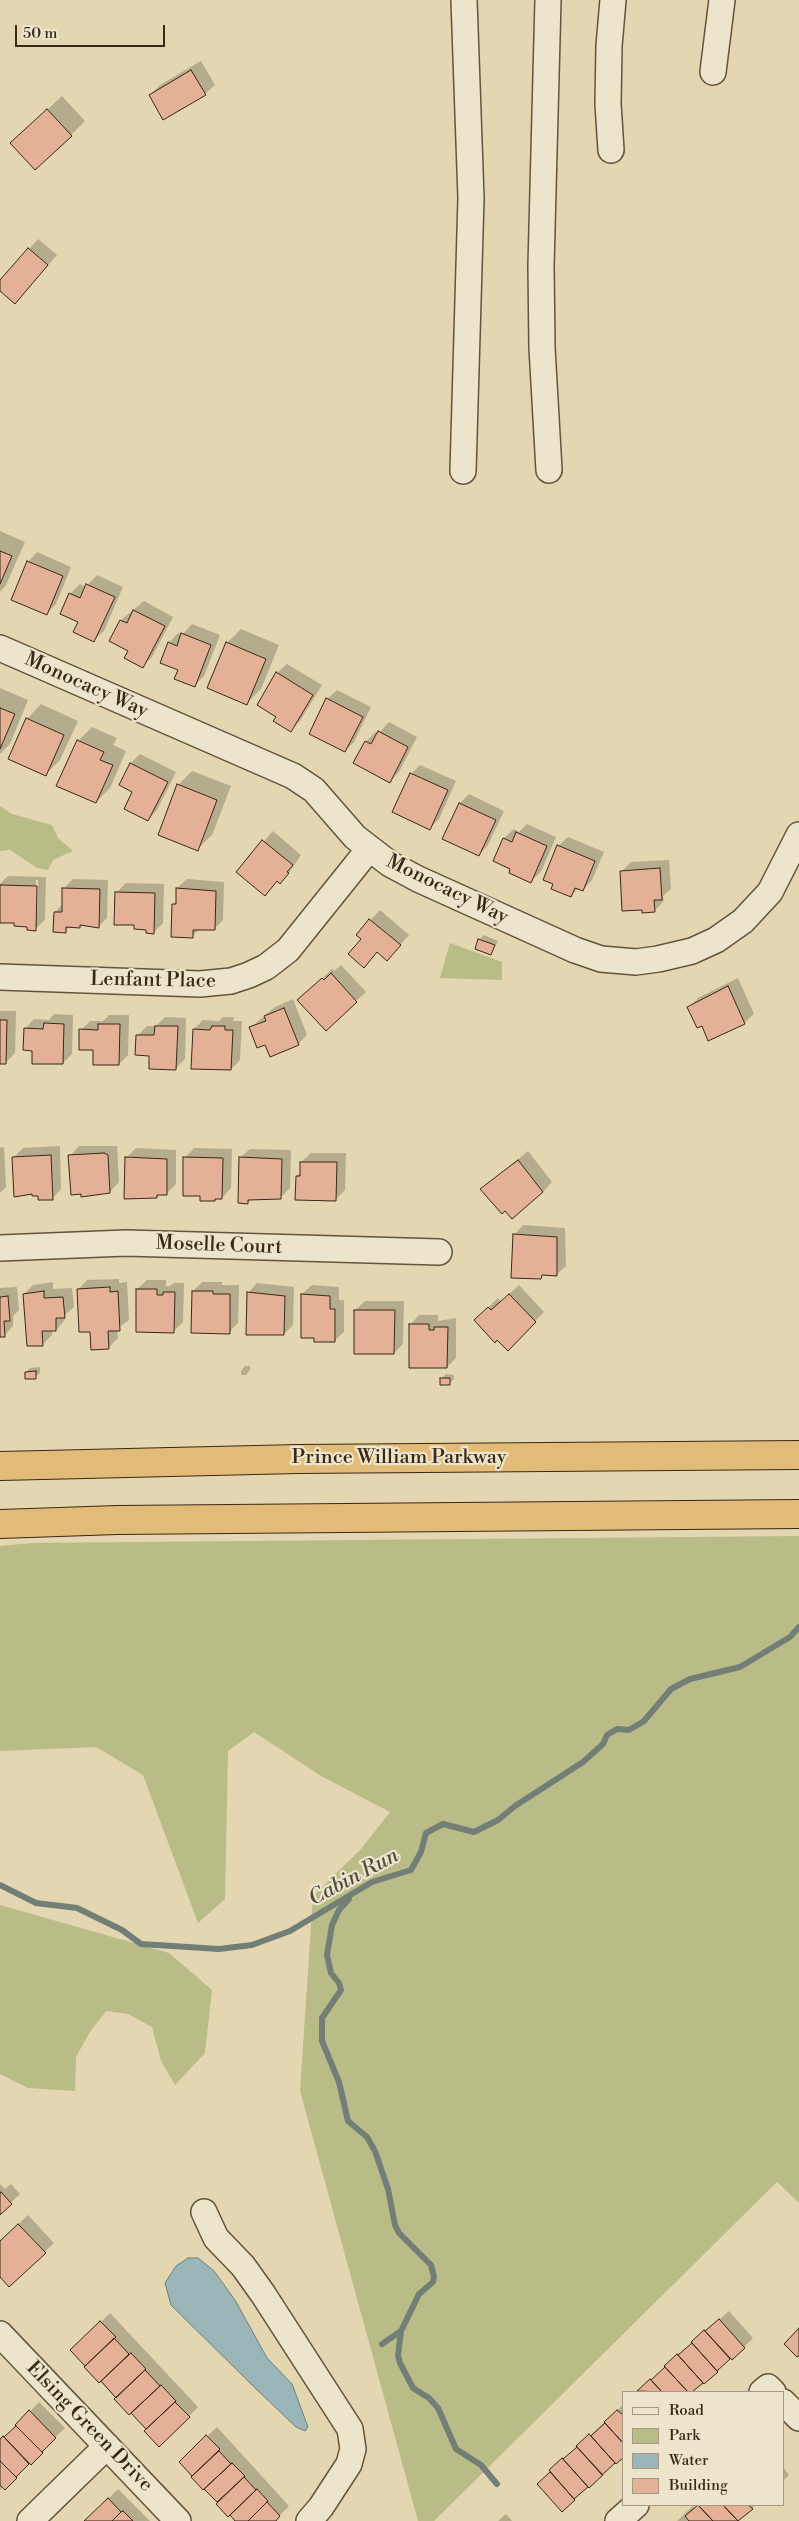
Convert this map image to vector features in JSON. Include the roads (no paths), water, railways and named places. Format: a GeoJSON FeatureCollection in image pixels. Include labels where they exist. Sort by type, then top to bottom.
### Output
{"type":"FeatureCollection","features":[{"type":"Feature","properties":{"kind":"highway","name":"Prince William Parkway"},"geometry":{"type":"LineString","coordinates":[[0,1466],[298,1458],[799,1455]]}},
{"type":"Feature","properties":{"kind":"highway"},"geometry":{"type":"LineString","coordinates":[[0,1524],[147,1519],[799,1514]]}},
{"type":"Feature","properties":{"kind":"street"},"geometry":{"type":"LineString","coordinates":[[463,471],[471,198],[464,0]]}},
{"type":"Feature","properties":{"kind":"street"},"geometry":{"type":"LineString","coordinates":[[548,0],[541,266],[542,348],[549,470]]}},
{"type":"Feature","properties":{"kind":"street"},"geometry":{"type":"LineString","coordinates":[[611,150],[608,104],[609,46],[613,0]]}},
{"type":"Feature","properties":{"kind":"street"},"geometry":{"type":"LineString","coordinates":[[712,72],[722,0]]}},
{"type":"Feature","properties":{"kind":"street","name":"Monocacy Way"},"geometry":{"type":"LineString","coordinates":[[0,648],[293,776],[314,790],[369,850],[390,864],[418,879],[575,950],[600,959],[636,962],[692,951],[716,940],[743,922],[770,892],[799,835]]}},
{"type":"Feature","properties":{"kind":"street","name":"Lenfant Place"},"geometry":{"type":"LineString","coordinates":[[0,977],[200,984],[231,981],[249,976],[266,967],[288,950],[369,850]]}},
{"type":"Feature","properties":{"kind":"street","name":"Moselle Court"},"geometry":{"type":"LineString","coordinates":[[0,1248],[126,1243],[439,1252]]}},
{"type":"Feature","properties":{"kind":"street"},"geometry":{"type":"LineString","coordinates":[[204,2212],[216,2238],[243,2266],[263,2294],[350,2429],[353,2449],[349,2464],[326,2500],[309,2521]]}},
{"type":"Feature","properties":{"kind":"street","name":"Elsing Green Drive"},"geometry":{"type":"LineString","coordinates":[[0,2334],[178,2521]]}},
{"type":"Feature","properties":{"kind":"street"},"geometry":{"type":"LineString","coordinates":[[784,2403],[799,2418]]}},
{"type":"Feature","properties":{"kind":"street"},"geometry":{"type":"LineString","coordinates":[[30,2521],[107,2446]]}},
{"type":"Feature","properties":{"kind":"street"},"geometry":{"type":"LineString","coordinates":[[618,2521],[635,2506]]}},
{"type":"Feature","properties":{"kind":"water"},"geometry":{"type":"Polygon","coordinates":[[[188,2258],[198,2258],[214,2271],[235,2300],[267,2358],[292,2384],[308,2427],[305,2431],[296,2427],[171,2305],[165,2283],[176,2266],[188,2258]]]}},
{"type":"Feature","properties":{"kind":"waterway","name":"Cabin Run"},"geometry":{"type":"LineString","coordinates":[[0,1885],[36,1903],[77,1908],[122,1930],[141,1944],[219,1949],[252,1945],[290,1931],[372,1882],[411,1870],[421,1852],[426,1833],[443,1824],[474,1832],[498,1820],[515,1806],[583,1762],[603,1744],[607,1735],[617,1729],[629,1730],[644,1721],[671,1689],[690,1679],[740,1667],[790,1637],[799,1627]]}},
{"type":"Feature","properties":{"kind":"waterway"},"geometry":{"type":"LineString","coordinates":[[349,1899],[339,1910],[332,1925],[327,1955],[331,1973],[339,1983],[341,1990],[322,2018],[322,2041],[339,2082],[348,2121],[367,2137],[375,2151],[388,2189],[395,2225],[399,2233],[431,2265],[434,2277],[433,2282],[419,2294],[401,2331],[398,2355],[400,2363],[413,2388],[429,2398],[438,2408],[456,2449],[481,2465],[497,2484]]}},
{"type":"Feature","properties":{"kind":"waterway"},"geometry":{"type":"LineString","coordinates":[[382,2344],[401,2331]]}}]}
